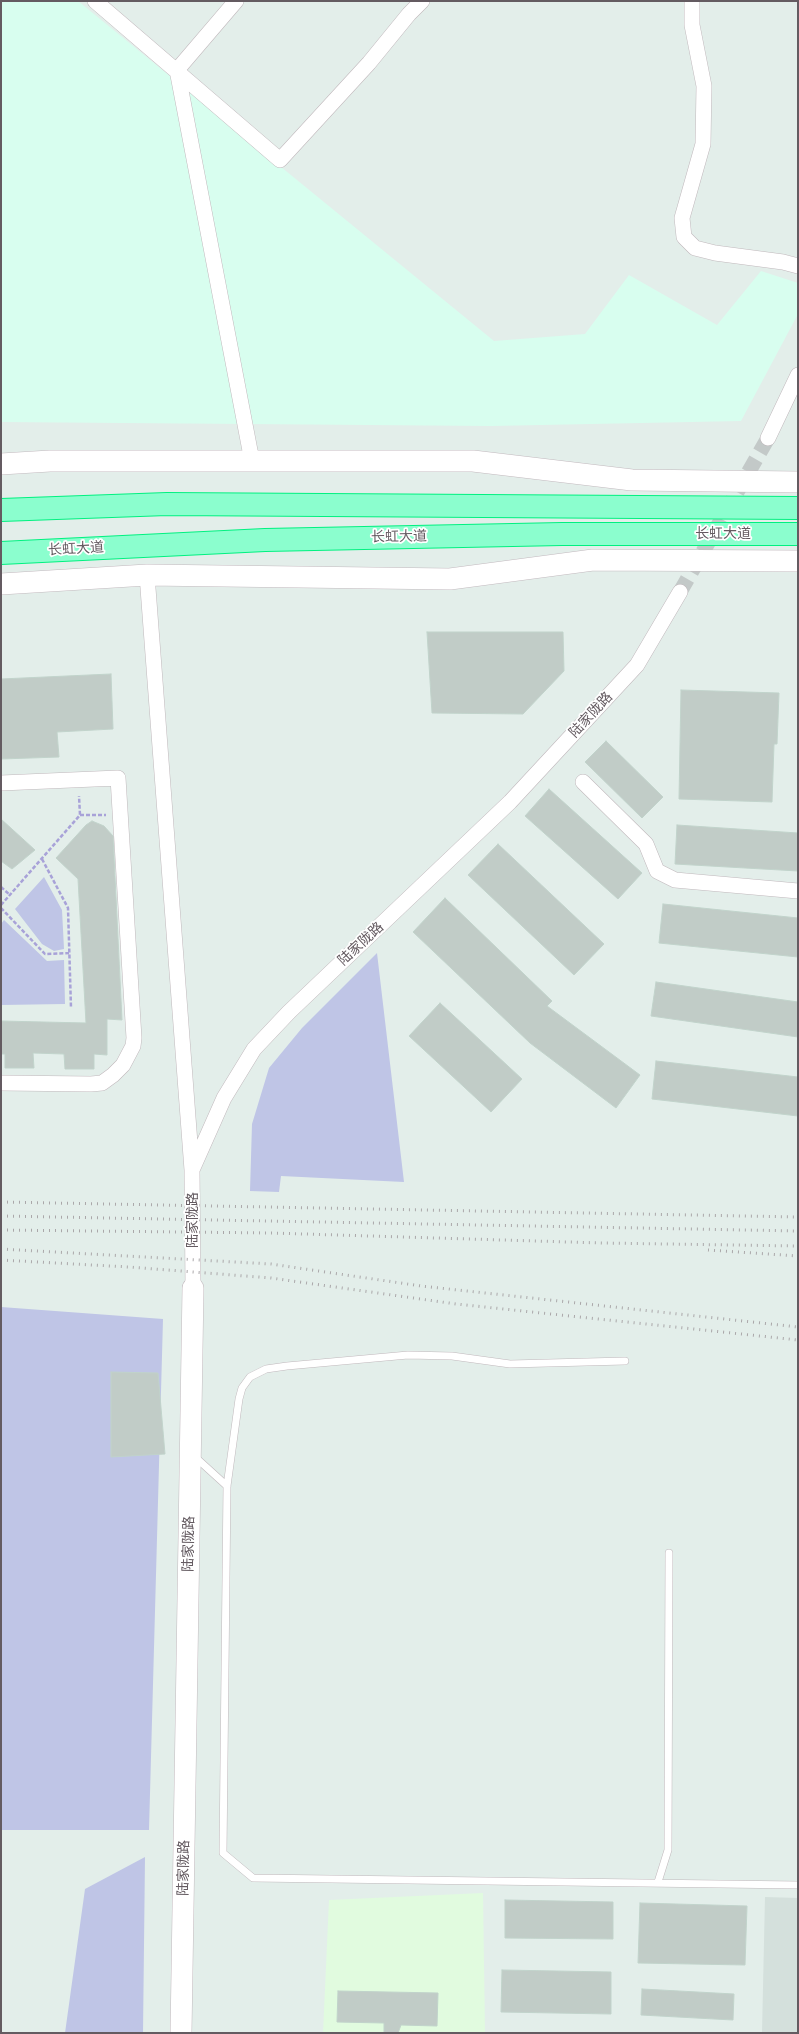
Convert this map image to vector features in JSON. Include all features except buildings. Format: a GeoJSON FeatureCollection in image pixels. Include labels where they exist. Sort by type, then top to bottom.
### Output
{"type":"FeatureCollection","features":[{"type":"Feature","properties":{"kind":"highway","name":"长虹大道"},"geometry":{"type":"LineString","coordinates":[[1,510],[167,504],[798,508]]}},
{"type":"Feature","properties":{"kind":"highway","name":"长虹大道"},"geometry":{"type":"LineString","coordinates":[[1,553],[265,540],[562,534],[798,534]]}},
{"type":"Feature","properties":{"kind":"street"},"geometry":{"type":"LineString","coordinates":[[95,1],[280,160],[369,63],[409,14],[422,1]]}},
{"type":"Feature","properties":{"kind":"street"},"geometry":{"type":"LineString","coordinates":[[177,70],[236,1]]}},
{"type":"Feature","properties":{"kind":"street"},"geometry":{"type":"LineString","coordinates":[[692,1],[692,25],[704,86],[703,144],[682,218],[684,238],[695,248],[715,253],[783,262],[798,266]]}},
{"type":"Feature","properties":{"kind":"street"},"geometry":{"type":"LineString","coordinates":[[177,70],[252,461]]}},
{"type":"Feature","properties":{"kind":"street"},"geometry":{"type":"LineString","coordinates":[[768,438],[798,375]]}},
{"type":"Feature","properties":{"kind":"street"},"geometry":{"type":"LineString","coordinates":[[1,464],[50,461],[473,461],[632,480],[798,482]]}},
{"type":"Feature","properties":{"kind":"street"},"geometry":{"type":"LineString","coordinates":[[1,584],[147,575],[450,579],[593,560],[798,561]]}},
{"type":"Feature","properties":{"kind":"street"},"geometry":{"type":"LineString","coordinates":[[147,575],[192,1170]]}},
{"type":"Feature","properties":{"kind":"street","name":"陆家陇路"},"geometry":{"type":"LineString","coordinates":[[181,2033],[194,1288],[192,1170],[224,1098],[254,1049],[294,1007],[510,802],[637,665],[680,592]]}},
{"type":"Feature","properties":{"kind":"street"},"geometry":{"type":"LineString","coordinates":[[1,783],[118,778],[134,1025],[132,1046],[123,1065],[102,1083],[1,1083]]}},
{"type":"Feature","properties":{"kind":"street"},"geometry":{"type":"LineString","coordinates":[[583,782],[646,844],[657,871],[675,880],[798,891]]}},
{"type":"Feature","properties":{"kind":"lane"},"geometry":{"type":"LineString","coordinates":[[625,1361],[510,1364],[452,1356],[408,1355],[266,1369],[250,1377],[242,1388],[238,1399],[227,1486],[223,1853],[254,1878],[798,1885]]}},
{"type":"Feature","properties":{"kind":"lane"},"geometry":{"type":"LineString","coordinates":[[191,1454],[227,1486]]}},
{"type":"Feature","properties":{"kind":"lane"},"geometry":{"type":"LineString","coordinates":[[658,1882],[668,1850],[670,1553]]}},
{"type":"Feature","properties":{"kind":"path"},"geometry":{"type":"LineString","coordinates":[[69,953],[45,954],[1,907],[80,815],[78,780]]}},
{"type":"Feature","properties":{"kind":"path"},"geometry":{"type":"LineString","coordinates":[[80,815],[120,816]]}},
{"type":"Feature","properties":{"kind":"path"},"geometry":{"type":"LineString","coordinates":[[42,859],[68,908],[71,1008]]}},
{"type":"Feature","properties":{"kind":"path"},"geometry":{"type":"LineString","coordinates":[[1,887],[10,895]]}},
{"type":"Feature","properties":{"kind":"shaded area"},"geometry":{"type":"Polygon","coordinates":[[[1,1],[78,1],[494,341],[585,334],[629,275],[717,325],[761,271],[798,283],[798,314],[741,421],[491,426],[1,422],[1,1]]]}},
{"type":"Feature","properties":{"kind":"shaded area"},"geometry":{"type":"Polygon","coordinates":[[[44,877],[62,910],[64,949],[54,951],[42,944],[15,909],[44,877]]]}},
{"type":"Feature","properties":{"kind":"shaded area"},"geometry":{"type":"Polygon","coordinates":[[[4,920],[47,961],[64,960],[65,1004],[1,1005],[1,924],[4,920]]]}},
{"type":"Feature","properties":{"kind":"shaded area"},"geometry":{"type":"Polygon","coordinates":[[[377,953],[404,1182],[281,1176],[279,1192],[250,1191],[252,1124],[269,1068],[302,1028],[377,953]]]}},
{"type":"Feature","properties":{"kind":"shaded area"},"geometry":{"type":"Polygon","coordinates":[[[1,1307],[163,1319],[149,1830],[1,1830],[1,1307]]]}},
{"type":"Feature","properties":{"kind":"shaded area"},"geometry":{"type":"Polygon","coordinates":[[[145,1857],[143,2033],[65,2033],[85,1889],[145,1857]]]}},
{"type":"Feature","properties":{"kind":"shaded area"},"geometry":{"type":"Polygon","coordinates":[[[483,1893],[485,2033],[323,2033],[329,1900],[483,1893]]]}},
{"type":"Feature","properties":{"kind":"shaded area"},"geometry":{"type":"Polygon","coordinates":[[[765,1897],[798,1898],[798,2033],[762,2033],[765,1897]]]}},
{"type":"Feature","properties":{"kind":"tunnel"},"geometry":{"type":"LineString","coordinates":[[680,592],[768,438]]}},
{"type":"Feature","properties":{"kind":"railway"},"geometry":{"type":"LineString","coordinates":[[1,1202],[798,1217]]}},
{"type":"Feature","properties":{"kind":"railway"},"geometry":{"type":"LineString","coordinates":[[1,1216],[798,1231]]}},
{"type":"Feature","properties":{"kind":"railway"},"geometry":{"type":"LineString","coordinates":[[1,1230],[271,1233],[602,1243],[798,1246]]}},
{"type":"Feature","properties":{"kind":"railway"},"geometry":{"type":"LineString","coordinates":[[1,1249],[271,1264],[421,1286],[798,1327]]}},
{"type":"Feature","properties":{"kind":"railway"},"geometry":{"type":"LineString","coordinates":[[708,1250],[798,1256]]}},
{"type":"Feature","properties":{"kind":"railway"},"geometry":{"type":"LineString","coordinates":[[1,1260],[129,1267],[271,1278],[456,1304],[798,1340]]}}]}
